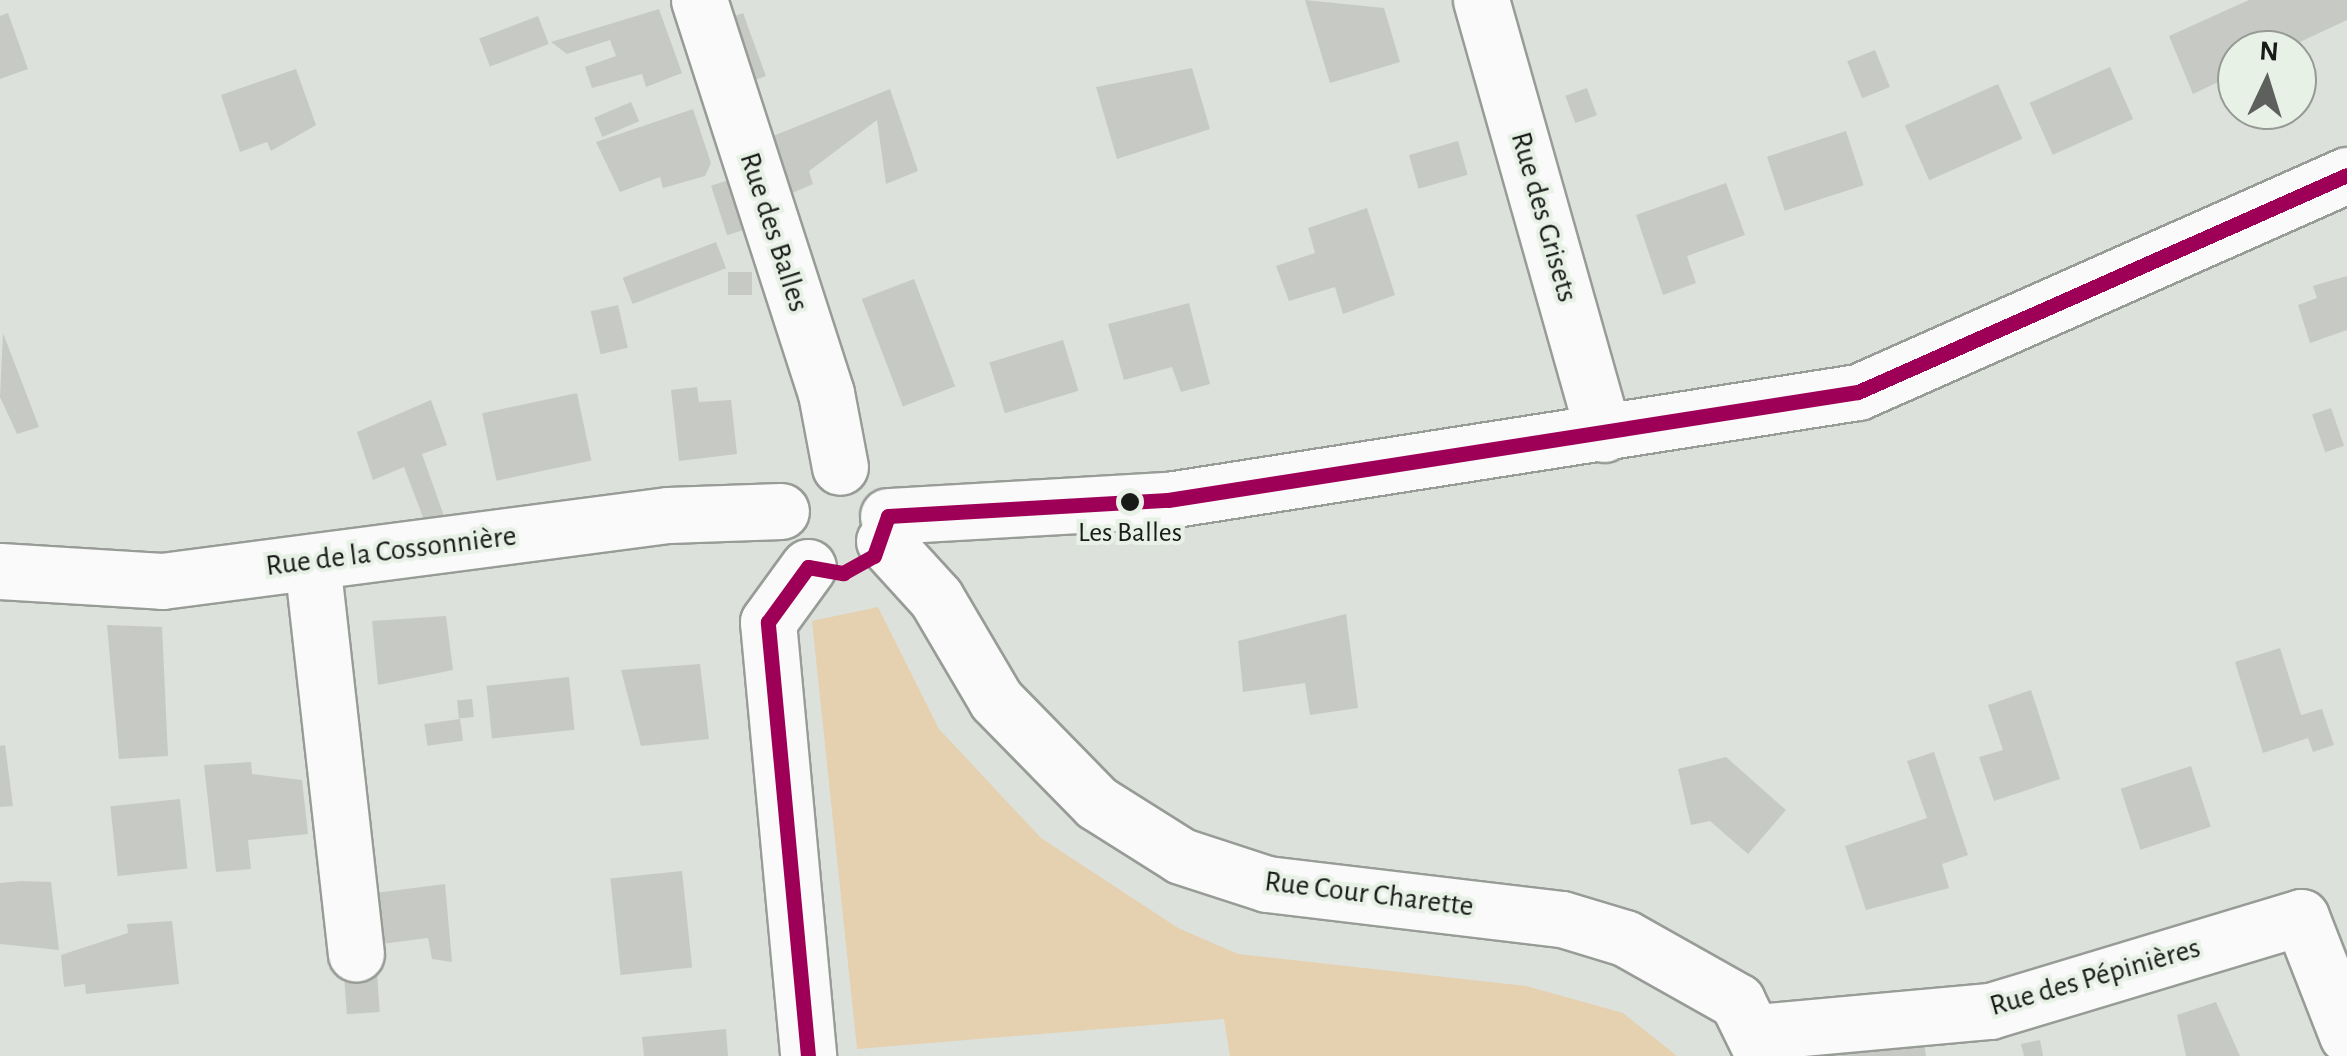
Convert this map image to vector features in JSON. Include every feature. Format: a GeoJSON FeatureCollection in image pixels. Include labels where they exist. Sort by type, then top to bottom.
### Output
{"type":"FeatureCollection","features":[{"type":"Feature","properties":{"kind":"street","name":"Rue des Balles"},"geometry":{"type":"LineString","coordinates":[[699,0],[826,393],[840,467]]}},
{"type":"Feature","properties":{"kind":"street","name":"Rue des Grisets"},"geometry":{"type":"LineString","coordinates":[[1481,0],[1604,434]]}},
{"type":"Feature","properties":{"kind":"street"},"geometry":{"type":"LineString","coordinates":[[886,529],[1168,500],[1858,392],[2347,175]]}},
{"type":"Feature","properties":{"kind":"street"},"geometry":{"type":"LineString","coordinates":[[840,467],[873,483],[886,529],[860,568],[808,567],[786,543],[781,511],[808,473],[840,467]]}},
{"type":"Feature","properties":{"kind":"street","name":"Rue de la Cossonnière"},"geometry":{"type":"LineString","coordinates":[[0,571],[162,581],[668,515],[781,511]]}},
{"type":"Feature","properties":{"kind":"street","name":"Rue Cour Charette"},"geometry":{"type":"LineString","coordinates":[[886,529],[936,598],[996,700],[1098,803],[1181,856],[1267,884],[1562,918],[1675,960],[1736,1001],[1761,1044]]}},
{"type":"Feature","properties":{"kind":"street"},"geometry":{"type":"LineString","coordinates":[[312,562],[356,954]]}},
{"type":"Feature","properties":{"kind":"street"},"geometry":{"type":"LineString","coordinates":[[808,567],[768,622],[808,1056]]}},
{"type":"Feature","properties":{"kind":"street","name":"Rue des Pépinières"},"geometry":{"type":"LineString","coordinates":[[1761,1044],[1990,1011],[2301,916],[2347,1035]]}},
{"type":"Feature","properties":{"kind":"shaded area"},"geometry":{"type":"Polygon","coordinates":[[[878,607],[939,729],[1041,838],[1178,928],[1238,954],[1526,986],[1623,1013],[1677,1056],[1230,1056],[1224,1019],[857,1049],[812,621],[878,607]]]}},
{"type":"Feature","properties":{"kind":"building"},"geometry":{"type":"Polygon","coordinates":[[[1305,0],[1384,8],[1400,62],[1330,83],[1305,0]]]}},
{"type":"Feature","properties":{"kind":"building"},"geometry":{"type":"Polygon","coordinates":[[[2249,0],[2347,0],[2347,20],[2317,34],[2317,30],[2217,30],[2217,83],[2193,94],[2169,36],[2249,0]]]}},
{"type":"Feature","properties":{"kind":"building"},"geometry":{"type":"Polygon","coordinates":[[[659,9],[682,73],[646,87],[642,74],[592,88],[585,67],[616,56],[610,40],[567,54],[551,42],[659,9]]]}},
{"type":"Feature","properties":{"kind":"building"},"geometry":{"type":"Polygon","coordinates":[[[8,13],[28,69],[0,79],[0,16],[8,13]]]}},
{"type":"Feature","properties":{"kind":"building"},"geometry":{"type":"Polygon","coordinates":[[[743,13],[766,76],[745,83],[722,21],[743,13]]]}},
{"type":"Feature","properties":{"kind":"building"},"geometry":{"type":"Polygon","coordinates":[[[538,16],[549,44],[490,67],[479,39],[538,16]]]}},
{"type":"Feature","properties":{"kind":"building"},"geometry":{"type":"Polygon","coordinates":[[[1875,50],[1890,87],[1862,98],[1847,61],[1875,50]]]}},
{"type":"Feature","properties":{"kind":"building"},"geometry":{"type":"Polygon","coordinates":[[[2110,67],[2133,119],[2053,155],[2030,103],[2110,67]]]}},
{"type":"Feature","properties":{"kind":"building"},"geometry":{"type":"Polygon","coordinates":[[[1192,68],[1210,129],[1117,159],[1096,87],[1192,68]]]}},
{"type":"Feature","properties":{"kind":"building"},"geometry":{"type":"Polygon","coordinates":[[[296,69],[316,125],[271,151],[267,142],[240,152],[221,95],[296,69]]]}},
{"type":"Feature","properties":{"kind":"building"},"geometry":{"type":"Polygon","coordinates":[[[1998,84],[2022,139],[1929,180],[1905,125],[1998,84]]]}},
{"type":"Feature","properties":{"kind":"building"},"geometry":{"type":"Polygon","coordinates":[[[1587,88],[1597,115],[1575,123],[1565,96],[1587,88]]]}},
{"type":"Feature","properties":{"kind":"building"},"geometry":{"type":"Polygon","coordinates":[[[890,89],[918,171],[886,184],[877,120],[809,171],[813,184],[783,197],[763,140],[890,89]]]}},
{"type":"Feature","properties":{"kind":"building"},"geometry":{"type":"Polygon","coordinates":[[[631,102],[639,121],[602,137],[594,118],[631,102]]]}},
{"type":"Feature","properties":{"kind":"building"},"geometry":{"type":"Polygon","coordinates":[[[693,109],[711,163],[705,176],[663,188],[660,177],[620,192],[596,142],[693,109]]]}},
{"type":"Feature","properties":{"kind":"building"},"geometry":{"type":"Polygon","coordinates":[[[1846,131],[1864,185],[1785,211],[1767,157],[1846,131]]]}},
{"type":"Feature","properties":{"kind":"building"},"geometry":{"type":"Polygon","coordinates":[[[1458,141],[1468,175],[1419,189],[1409,155],[1458,141]]]}},
{"type":"Feature","properties":{"kind":"building"},"geometry":{"type":"Polygon","coordinates":[[[732,179],[748,228],[727,235],[711,186],[732,179]]]}},
{"type":"Feature","properties":{"kind":"building"},"geometry":{"type":"Polygon","coordinates":[[[1726,183],[1745,235],[1687,256],[1696,283],[1663,295],[1636,215],[1726,183]]]}},
{"type":"Feature","properties":{"kind":"building"},"geometry":{"type":"Polygon","coordinates":[[[1367,208],[1395,295],[1343,314],[1335,287],[1289,301],[1276,266],[1315,253],[1308,228],[1367,208]]]}},
{"type":"Feature","properties":{"kind":"building"},"geometry":{"type":"Polygon","coordinates":[[[716,242],[726,268],[633,304],[623,278],[716,242]]]}},
{"type":"Feature","properties":{"kind":"building"},"geometry":{"type":"Polygon","coordinates":[[[728,272],[752,272],[752,295],[728,295],[728,272]]]}},
{"type":"Feature","properties":{"kind":"building"},"geometry":{"type":"Polygon","coordinates":[[[2347,276],[2347,330],[2310,343],[2298,305],[2317,298],[2313,286],[2347,276]]]}},
{"type":"Feature","properties":{"kind":"building"},"geometry":{"type":"Polygon","coordinates":[[[914,279],[955,386],[903,406],[862,299],[914,279]]]}},
{"type":"Feature","properties":{"kind":"building"},"geometry":{"type":"Polygon","coordinates":[[[1189,303],[1210,384],[1181,392],[1172,367],[1124,380],[1108,324],[1189,303]]]}},
{"type":"Feature","properties":{"kind":"building"},"geometry":{"type":"Polygon","coordinates":[[[618,305],[628,348],[601,354],[591,311],[618,305]]]}},
{"type":"Feature","properties":{"kind":"building"},"geometry":{"type":"Polygon","coordinates":[[[3,333],[39,427],[17,434],[0,397],[3,333]]]}},
{"type":"Feature","properties":{"kind":"building"},"geometry":{"type":"Polygon","coordinates":[[[1063,340],[1078,391],[1005,413],[989,363],[1063,340]]]}},
{"type":"Feature","properties":{"kind":"building"},"geometry":{"type":"Polygon","coordinates":[[[697,387],[699,402],[731,400],[737,454],[679,461],[671,390],[697,387]]]}},
{"type":"Feature","properties":{"kind":"building"},"geometry":{"type":"Polygon","coordinates":[[[577,393],[591,460],[496,481],[482,413],[577,393]]]}},
{"type":"Feature","properties":{"kind":"building"},"geometry":{"type":"Polygon","coordinates":[[[431,400],[447,445],[422,454],[444,516],[424,520],[404,467],[373,480],[357,432],[431,400]]]}},
{"type":"Feature","properties":{"kind":"building"},"geometry":{"type":"Polygon","coordinates":[[[2331,408],[2344,446],[2325,452],[2312,415],[2331,408]]]}},
{"type":"Feature","properties":{"kind":"building"},"geometry":{"type":"Polygon","coordinates":[[[1346,614],[1358,708],[1310,715],[1305,683],[1243,692],[1238,641],[1346,614]]]}},
{"type":"Feature","properties":{"kind":"building"},"geometry":{"type":"Polygon","coordinates":[[[446,616],[453,670],[378,685],[372,621],[446,616]]]}},
{"type":"Feature","properties":{"kind":"building"},"geometry":{"type":"Polygon","coordinates":[[[107,625],[162,627],[168,756],[119,759],[107,625]]]}},
{"type":"Feature","properties":{"kind":"building"},"geometry":{"type":"Polygon","coordinates":[[[2280,648],[2301,715],[2322,709],[2334,745],[2313,752],[2308,738],[2263,753],[2235,662],[2280,648]]]}},
{"type":"Feature","properties":{"kind":"building"},"geometry":{"type":"Polygon","coordinates":[[[700,664],[709,739],[641,746],[621,670],[700,664]]]}},
{"type":"Feature","properties":{"kind":"building"},"geometry":{"type":"Polygon","coordinates":[[[569,677],[575,730],[492,738],[486,686],[569,677]]]}},
{"type":"Feature","properties":{"kind":"building"},"geometry":{"type":"Polygon","coordinates":[[[2031,690],[2060,779],[1994,801],[1979,757],[2003,750],[1988,705],[2031,690]]]}},
{"type":"Feature","properties":{"kind":"building"},"geometry":{"type":"Polygon","coordinates":[[[472,699],[474,717],[459,718],[457,701],[472,699]]]}},
{"type":"Feature","properties":{"kind":"building"},"geometry":{"type":"Polygon","coordinates":[[[460,719],[463,741],[427,746],[424,724],[460,719]]]}},
{"type":"Feature","properties":{"kind":"building"},"geometry":{"type":"Polygon","coordinates":[[[5,745],[13,806],[0,807],[0,746],[5,745]]]}},
{"type":"Feature","properties":{"kind":"building"},"geometry":{"type":"Polygon","coordinates":[[[1934,752],[1968,855],[1942,864],[1949,888],[1866,910],[1845,846],[1927,818],[1907,761],[1934,752]]]}},
{"type":"Feature","properties":{"kind":"building"},"geometry":{"type":"Polygon","coordinates":[[[1726,757],[1786,810],[1748,854],[1710,821],[1691,825],[1678,769],[1726,757]]]}},
{"type":"Feature","properties":{"kind":"building"},"geometry":{"type":"Polygon","coordinates":[[[251,762],[252,774],[302,780],[308,834],[248,840],[251,869],[216,872],[204,765],[251,762]]]}},
{"type":"Feature","properties":{"kind":"building"},"geometry":{"type":"Polygon","coordinates":[[[2191,766],[2211,827],[2140,850],[2121,789],[2191,766]]]}},
{"type":"Feature","properties":{"kind":"building"},"geometry":{"type":"Polygon","coordinates":[[[180,799],[187,869],[118,876],[110,806],[180,799]]]}},
{"type":"Feature","properties":{"kind":"building"},"geometry":{"type":"Polygon","coordinates":[[[682,871],[692,967],[621,975],[610,879],[682,871]]]}},
{"type":"Feature","properties":{"kind":"building"},"geometry":{"type":"Polygon","coordinates":[[[51,882],[59,950],[0,944],[0,883],[51,882]]]}},
{"type":"Feature","properties":{"kind":"building"},"geometry":{"type":"Polygon","coordinates":[[[445,884],[452,962],[432,959],[428,938],[374,945],[367,894],[445,884]]]}},
{"type":"Feature","properties":{"kind":"building"},"geometry":{"type":"Polygon","coordinates":[[[172,921],[179,984],[86,994],[85,984],[64,987],[61,955],[128,933],[127,924],[172,921]]]}},
{"type":"Feature","properties":{"kind":"building"},"geometry":{"type":"Polygon","coordinates":[[[377,973],[380,1012],[347,1014],[344,975],[377,973]]]}},
{"type":"Feature","properties":{"kind":"building"},"geometry":{"type":"Polygon","coordinates":[[[2216,1002],[2240,1056],[2186,1056],[2177,1015],[2216,1002]]]}},
{"type":"Feature","properties":{"kind":"building"},"geometry":{"type":"Polygon","coordinates":[[[726,1029],[728,1056],[644,1056],[642,1037],[726,1029]]]}},
{"type":"Feature","properties":{"kind":"building"},"geometry":{"type":"Polygon","coordinates":[[[1923,1036],[1926,1056],[1818,1056],[1818,1052],[1923,1036]]]}},
{"type":"Feature","properties":{"kind":"building"},"geometry":{"type":"Polygon","coordinates":[[[2040,1040],[2043,1056],[2024,1056],[2021,1044],[2040,1040]]]}},
{"type":"Feature","properties":{"kind":"transit line"},"geometry":{"type":"LineString","coordinates":[[808,1056],[768,622],[808,567],[843,573],[874,556],[888,516],[1168,500],[1858,392],[2347,175]]}},
{"type":"Feature","properties":{"kind":"place","name":"Les Balles"},"geometry":{"type":"Point","coordinates":[1130,502]}}]}
